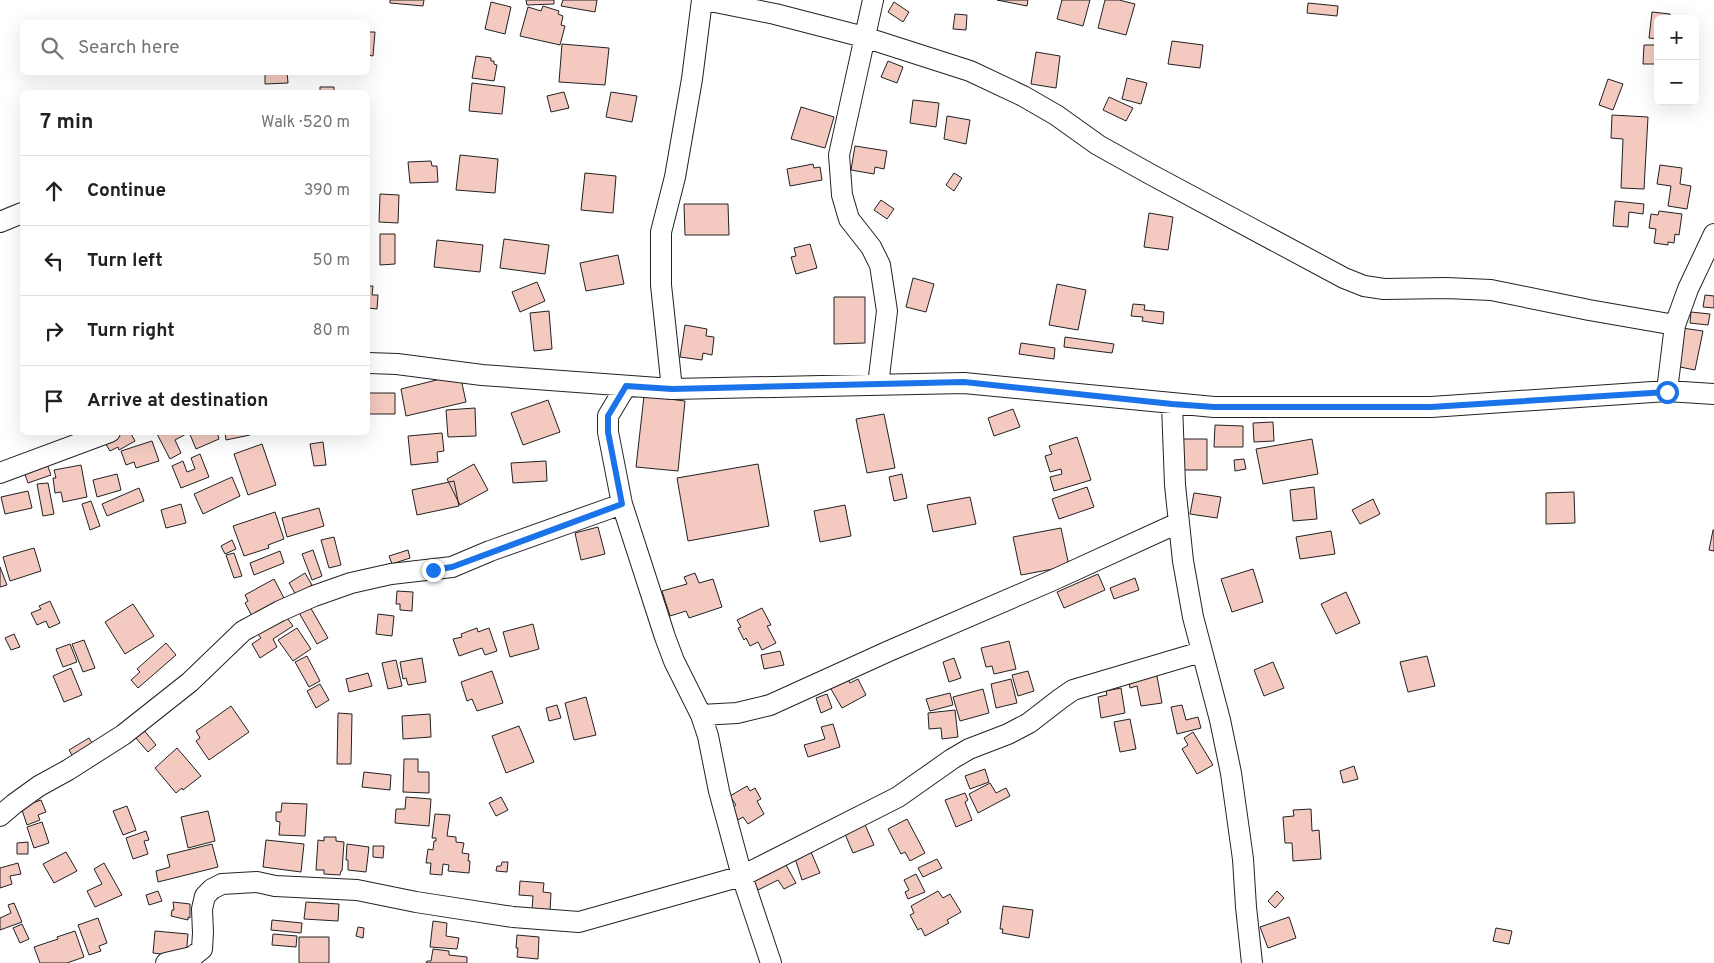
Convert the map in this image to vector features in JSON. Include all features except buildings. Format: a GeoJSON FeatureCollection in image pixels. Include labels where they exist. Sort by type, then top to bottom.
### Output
{"type":"FeatureCollection","features":[{"type":"Feature","properties":{"kind":"street"},"geometry":{"type":"LineString","coordinates":[[672,389],[661,285],[661,232],[675,177],[704,0],[775,14],[864,37],[970,71],[1023,96],[1056,115],[1098,144],[1150,174],[1344,278],[1364,286],[1384,289],[1446,288],[1491,290],[1675,325]]}},
{"type":"Feature","properties":{"kind":"street"},"geometry":{"type":"LineString","coordinates":[[873,0],[839,155],[842,195],[849,219],[871,247],[880,265],[887,311],[878,385]]}},
{"type":"Feature","properties":{"kind":"street"},"geometry":{"type":"LineString","coordinates":[[0,222],[20,214]]}},
{"type":"Feature","properties":{"kind":"street"},"geometry":{"type":"LineString","coordinates":[[1667,392],[1675,325],[1688,289],[1714,234]]}},
{"type":"Feature","properties":{"kind":"street"},"geometry":{"type":"LineString","coordinates":[[370,363],[396,364],[482,375],[672,389],[964,382],[1172,404],[1223,407],[1431,407],[1667,392],[1714,394]]}},
{"type":"Feature","properties":{"kind":"street"},"geometry":{"type":"LineString","coordinates":[[626,386],[608,416],[608,432],[622,504],[674,662],[701,715],[708,736],[719,791],[742,876],[771,963]]}},
{"type":"Feature","properties":{"kind":"street"},"geometry":{"type":"LineString","coordinates":[[1172,404],[1178,523],[1187,587],[1231,773],[1243,858],[1252,963]]}},
{"type":"Feature","properties":{"kind":"street"},"geometry":{"type":"LineString","coordinates":[[3,467],[101,435]]}},
{"type":"Feature","properties":{"kind":"street"},"geometry":{"type":"LineString","coordinates":[[0,816],[33,791],[123,734],[190,682],[243,631],[280,611],[350,583],[391,574],[452,567],[622,504]]}},
{"type":"Feature","properties":{"kind":"street"},"geometry":{"type":"LineString","coordinates":[[701,715],[737,713],[770,705],[889,651],[1060,578],[1178,523]]}},
{"type":"Feature","properties":{"kind":"street"},"geometry":{"type":"LineString","coordinates":[[166,963],[192,957],[202,949],[202,909],[205,896],[212,889],[222,884],[257,882],[274,886],[357,890],[416,902],[513,917],[579,922],[742,876],[898,797],[969,749],[1029,724],[1073,690],[1201,652]]}},
{"type":"Feature","properties":{"kind":"route"},"geometry":{"type":"LineString","coordinates":[[433,570],[452,567],[490,551],[622,504],[608,432],[608,416],[626,386],[672,389],[964,382],[1214,407],[1431,407],[1667,392]]}}]}
